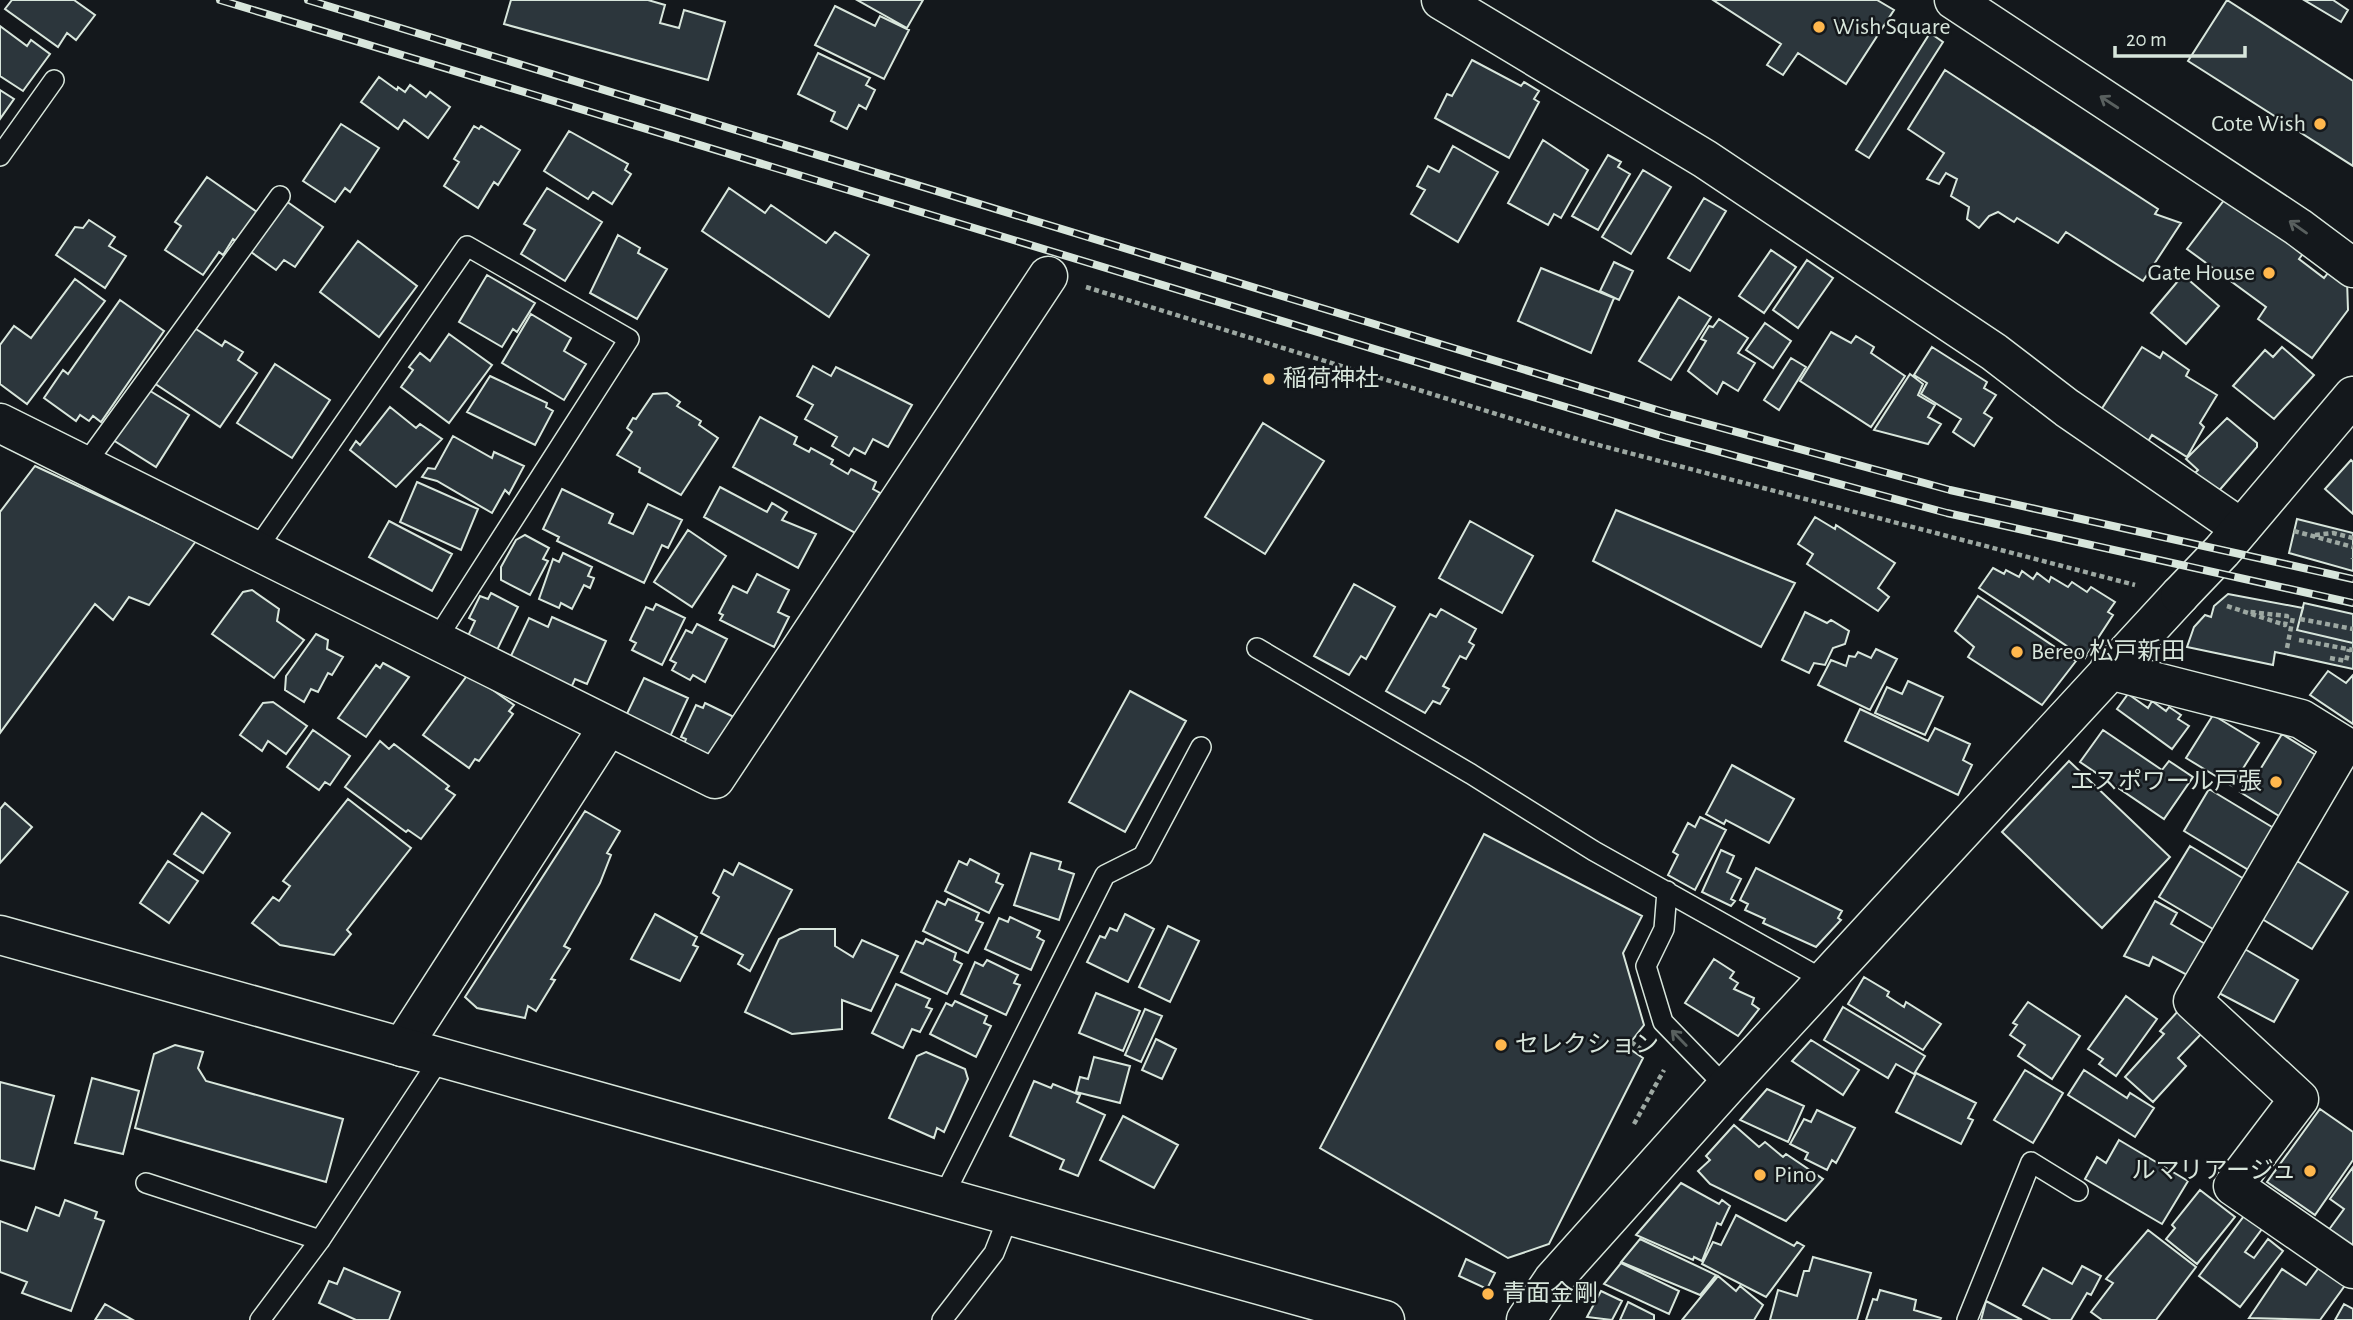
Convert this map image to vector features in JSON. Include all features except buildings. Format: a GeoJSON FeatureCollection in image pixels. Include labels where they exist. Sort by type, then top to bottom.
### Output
{"type":"FeatureCollection","features":[{"type":"Feature","properties":{"kind":"street"},"geometry":{"type":"LineString","coordinates":[[1441,0],[1705,159],[1994,352],[2067,408],[2241,528]]}},
{"type":"Feature","properties":{"kind":"street"},"geometry":{"type":"LineString","coordinates":[[1954,0],[2298,227],[2353,268]]}},
{"type":"Feature","properties":{"kind":"street"},"geometry":{"type":"LineString","coordinates":[[0,424],[715,779],[1048,276]]}},
{"type":"Feature","properties":{"kind":"street"},"geometry":{"type":"LineString","coordinates":[[1526,1320],[1553,1280],[1726,1087],[2347,413]]}},
{"type":"Feature","properties":{"kind":"street"},"geometry":{"type":"LineString","coordinates":[[2109,670],[2301,719],[2343,744],[2193,1001],[2299,1099],[2233,1186],[2353,1269]]}},
{"type":"Feature","properties":{"kind":"street"},"geometry":{"type":"LineString","coordinates":[[402,1047],[608,727]]}},
{"type":"Feature","properties":{"kind":"street"},"geometry":{"type":"LineString","coordinates":[[0,935],[1385,1320]]}},
{"type":"Feature","properties":{"kind":"lane"},"geometry":{"type":"LineString","coordinates":[[0,156],[54,79]]}},
{"type":"Feature","properties":{"kind":"lane"},"geometry":{"type":"LineString","coordinates":[[84,466],[279,196]]}},
{"type":"Feature","properties":{"kind":"lane"},"geometry":{"type":"LineString","coordinates":[[256,550],[467,246],[629,339],[436,640]]}},
{"type":"Feature","properties":{"kind":"lane"},"geometry":{"type":"LineString","coordinates":[[1257,648],[1667,891],[1824,980]]}},
{"type":"Feature","properties":{"kind":"lane"},"geometry":{"type":"LineString","coordinates":[[943,1197],[1105,876],[1143,856],[1201,747]]}},
{"type":"Feature","properties":{"kind":"lane"},"geometry":{"type":"LineString","coordinates":[[1667,891],[1664,929],[1646,966],[1656,1000],[1665,1025],[1726,1087]]}},
{"type":"Feature","properties":{"kind":"lane"},"geometry":{"type":"LineString","coordinates":[[260,1320],[320,1240],[441,1057]]}},
{"type":"Feature","properties":{"kind":"lane"},"geometry":{"type":"LineString","coordinates":[[1967,1320],[2031,1162],[2078,1191]]}},
{"type":"Feature","properties":{"kind":"lane"},"geometry":{"type":"LineString","coordinates":[[146,1182],[320,1240]]}},
{"type":"Feature","properties":{"kind":"lane"},"geometry":{"type":"LineString","coordinates":[[942,1320],[994,1253],[1009,1215]]}},
{"type":"Feature","properties":{"kind":"path"},"geometry":{"type":"LineString","coordinates":[[1048,276],[1587,442],[1867,517],[2180,595]]}},
{"type":"Feature","properties":{"kind":"path"},"geometry":{"type":"LineString","coordinates":[[2287,529],[2353,547]]}},
{"type":"Feature","properties":{"kind":"path"},"geometry":{"type":"LineString","coordinates":[[2314,536],[2333,533],[2353,538]]}},
{"type":"Feature","properties":{"kind":"path"},"geometry":{"type":"LineString","coordinates":[[2216,603],[2285,625],[2290,620],[2294,639],[2287,648]]}},
{"type":"Feature","properties":{"kind":"path"},"geometry":{"type":"LineString","coordinates":[[2300,619],[2353,629]]}},
{"type":"Feature","properties":{"kind":"path"},"geometry":{"type":"LineString","coordinates":[[2294,639],[2351,649],[2346,662],[2330,658]]}},
{"type":"Feature","properties":{"kind":"railway"},"geometry":{"type":"LineString","coordinates":[[220,0],[1665,437],[1947,513],[2353,603]]}},
{"type":"Feature","properties":{"kind":"railway"},"geometry":{"type":"LineString","coordinates":[[308,0],[1667,413],[1950,490],[2353,579]]}},
{"type":"Feature","properties":{"kind":"place","name":"Wish Square"},"geometry":{"type":"Point","coordinates":[1819,27]}},
{"type":"Feature","properties":{"kind":"place","name":"Cote Wish"},"geometry":{"type":"Point","coordinates":[2320,124]}},
{"type":"Feature","properties":{"kind":"place","name":"Gate House"},"geometry":{"type":"Point","coordinates":[2269,273]}},
{"type":"Feature","properties":{"kind":"place","name":"稲荷神社"},"geometry":{"type":"Point","coordinates":[1269,379]}},
{"type":"Feature","properties":{"kind":"place","name":"Bereo 松戸新田"},"geometry":{"type":"Point","coordinates":[2017,652]}},
{"type":"Feature","properties":{"kind":"place","name":"エスポワール戸張"},"geometry":{"type":"Point","coordinates":[2276,782]}},
{"type":"Feature","properties":{"kind":"place","name":"セレクション"},"geometry":{"type":"Point","coordinates":[1501,1045]}},
{"type":"Feature","properties":{"kind":"place","name":"ルマリアージュ"},"geometry":{"type":"Point","coordinates":[2310,1171]}},
{"type":"Feature","properties":{"kind":"place","name":"Pino"},"geometry":{"type":"Point","coordinates":[1760,1175]}},
{"type":"Feature","properties":{"kind":"place","name":"青面金剛"},"geometry":{"type":"Point","coordinates":[1488,1294]}}]}
